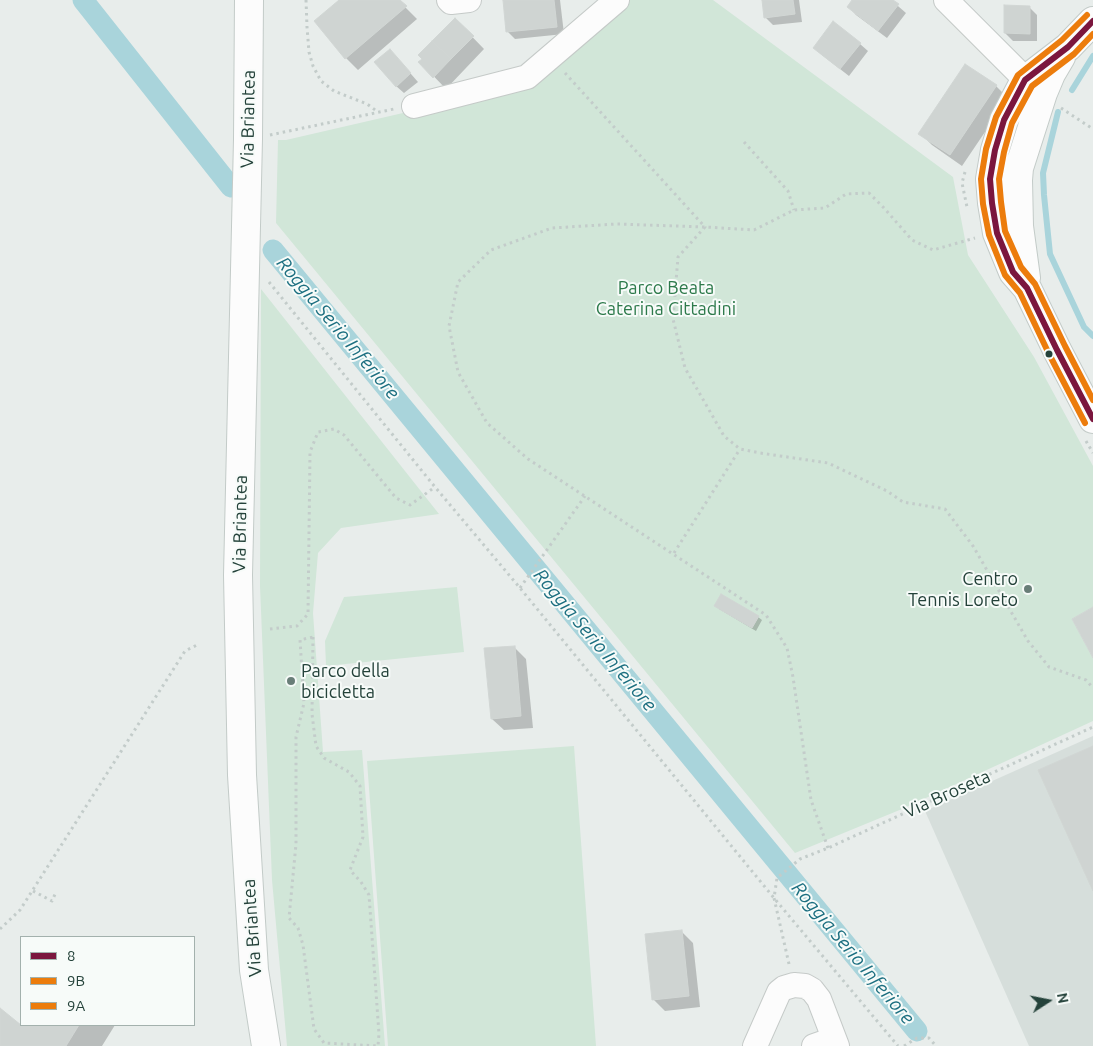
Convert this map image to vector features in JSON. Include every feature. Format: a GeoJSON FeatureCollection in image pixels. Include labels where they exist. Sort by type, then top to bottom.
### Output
{"type":"FeatureCollection","features":[{"type":"Feature","properties":{"kind":"main road","name":"Via Briantea"},"geometry":{"type":"LineString","coordinates":[[249,0],[248,139],[238,575],[242,775],[254,970],[266,1046]]}},
{"type":"Feature","properties":{"kind":"main road"},"geometry":{"type":"LineString","coordinates":[[1027,288],[1019,226],[1019,168],[1042,93],[1068,47],[1093,22]]}},
{"type":"Feature","properties":{"kind":"main road"},"geometry":{"type":"LineString","coordinates":[[1042,93],[1004,120],[995,150],[990,178],[992,203],[997,233],[1012,272],[1027,288],[1093,419]]}},
{"type":"Feature","properties":{"kind":"street"},"geometry":{"type":"LineString","coordinates":[[449,0],[451,2],[469,0]]}},
{"type":"Feature","properties":{"kind":"street"},"geometry":{"type":"LineString","coordinates":[[414,106],[527,78],[617,0]]}},
{"type":"Feature","properties":{"kind":"street"},"geometry":{"type":"LineString","coordinates":[[946,0],[1018,72],[1042,93]]}},
{"type":"Feature","properties":{"kind":"street"},"geometry":{"type":"LineString","coordinates":[[755,1046],[778,992],[794,985],[805,986],[812,990],[819,999],[829,1044]]}},
{"type":"Feature","properties":{"kind":"path"},"geometry":{"type":"LineString","coordinates":[[306,0],[309,52],[313,66],[321,81],[334,91],[367,104],[378,112]]}},
{"type":"Feature","properties":{"kind":"path"},"geometry":{"type":"LineString","coordinates":[[551,57],[705,227]]}},
{"type":"Feature","properties":{"kind":"path"},"geometry":{"type":"LineString","coordinates":[[1042,93],[1093,128]]}},
{"type":"Feature","properties":{"kind":"path"},"geometry":{"type":"LineString","coordinates":[[248,139],[414,106]]}},
{"type":"Feature","properties":{"kind":"path"},"geometry":{"type":"LineString","coordinates":[[744,142],[788,191],[794,210]]}},
{"type":"Feature","properties":{"kind":"path"},"geometry":{"type":"LineString","coordinates":[[828,848],[811,800],[787,648],[766,615],[528,459],[487,423],[458,372],[449,326],[458,282],[491,250],[552,228],[617,224],[754,230],[794,210],[825,208],[846,194],[869,193],[912,240],[933,250],[973,239]]}},
{"type":"Feature","properties":{"kind":"path"},"geometry":{"type":"LineString","coordinates":[[705,227],[678,257],[674,318],[686,368],[724,436],[740,449],[828,463],[887,491],[903,502],[945,509],[973,546],[1028,641],[1048,667],[1086,680],[1093,688]]}},
{"type":"Feature","properties":{"kind":"path"},"geometry":{"type":"LineString","coordinates":[[264,276],[435,487],[898,1046]]}},
{"type":"Feature","properties":{"kind":"path"},"geometry":{"type":"LineString","coordinates":[[270,629],[297,626],[308,614],[310,452],[318,432],[334,429],[344,435],[396,498],[410,505],[435,487]]}},
{"type":"Feature","properties":{"kind":"path"},"geometry":{"type":"LineString","coordinates":[[674,553],[740,449]]}},
{"type":"Feature","properties":{"kind":"path"},"geometry":{"type":"LineString","coordinates":[[520,588],[585,496]]}},
{"type":"Feature","properties":{"kind":"path"},"geometry":{"type":"LineString","coordinates":[[313,637],[312,714],[316,746],[324,758],[349,772],[360,786],[363,836],[350,870],[369,895],[379,1034],[378,1046],[324,1043],[314,1029],[303,945],[298,928],[289,918],[296,844],[296,737],[304,703],[300,640],[313,637]]}},
{"type":"Feature","properties":{"kind":"path"},"geometry":{"type":"LineString","coordinates":[[0,929],[20,910],[32,892],[185,651],[199,644]]}},
{"type":"Feature","properties":{"kind":"path","name":"Via Broseta"},"geometry":{"type":"LineString","coordinates":[[774,898],[777,878],[800,859],[1093,727]]}},
{"type":"Feature","properties":{"kind":"path"},"geometry":{"type":"LineString","coordinates":[[32,892],[52,901],[56,892]]}},
{"type":"Feature","properties":{"kind":"path"},"geometry":{"type":"LineString","coordinates":[[774,898],[794,985]]}},
{"type":"Feature","properties":{"kind":"path"},"geometry":{"type":"LineString","coordinates":[[904,1046],[917,1038],[929,1038],[936,1046]]}},
{"type":"Feature","properties":{"kind":"shaded area"},"geometry":{"type":"Polygon","coordinates":[[[1093,736],[1093,1046],[1029,1046],[925,811],[1093,736]]]}},
{"type":"Feature","properties":{"kind":"green space","name":"Parco Beata Caterina Cittadini"},"geometry":{"type":"Polygon","coordinates":[[[630,0],[713,0],[953,177],[968,255],[1034,357],[1093,466],[1093,607],[1072,619],[1093,658],[1093,721],[902,809],[795,853],[276,223],[278,140],[286,140],[533,83],[630,0]]]}},
{"type":"Feature","properties":{"kind":"green space","name":"Parco della bicicletta"},"geometry":{"type":"Polygon","coordinates":[[[261,289],[439,514],[341,528],[318,553],[313,613],[323,752],[362,750],[385,1046],[287,1046],[272,880],[260,586],[261,289]]]}},
{"type":"Feature","properties":{"kind":"green space"},"geometry":{"type":"Polygon","coordinates":[[[457,587],[464,652],[326,666],[325,641],[344,597],[457,587]]]}},
{"type":"Feature","properties":{"kind":"green space"},"geometry":{"type":"Polygon","coordinates":[[[574,746],[596,1046],[388,1046],[367,761],[574,746]]]}},
{"type":"Feature","properties":{"kind":"building"},"geometry":{"type":"Polygon","coordinates":[[[339,0],[400,0],[407,6],[345,59],[314,21],[339,0]]]}},
{"type":"Feature","properties":{"kind":"building"},"geometry":{"type":"Polygon","coordinates":[[[503,0],[554,0],[557,27],[506,32],[503,0]]]}},
{"type":"Feature","properties":{"kind":"building"},"geometry":{"type":"Polygon","coordinates":[[[762,0],[793,0],[795,14],[764,18],[762,0]]]}},
{"type":"Feature","properties":{"kind":"building"},"geometry":{"type":"Polygon","coordinates":[[[852,0],[893,0],[899,4],[878,31],[847,7],[852,0]]]}},
{"type":"Feature","properties":{"kind":"building"},"geometry":{"type":"Polygon","coordinates":[[[1004,5],[1030,6],[1030,34],[1004,33],[1004,5]]]}},
{"type":"Feature","properties":{"kind":"building"},"geometry":{"type":"Polygon","coordinates":[[[455,18],[474,36],[451,59],[432,41],[455,18]]]}},
{"type":"Feature","properties":{"kind":"building"},"geometry":{"type":"Polygon","coordinates":[[[833,21],[861,43],[840,69],[813,48],[833,21]]]}},
{"type":"Feature","properties":{"kind":"building"},"geometry":{"type":"Polygon","coordinates":[[[432,41],[451,59],[433,78],[418,62],[422,59],[418,55],[432,41]]]}},
{"type":"Feature","properties":{"kind":"building"},"geometry":{"type":"Polygon","coordinates":[[[390,49],[411,73],[396,87],[374,62],[390,49]]]}},
{"type":"Feature","properties":{"kind":"building"},"geometry":{"type":"Polygon","coordinates":[[[965,64],[997,85],[950,155],[918,134],[965,64]]]}},
{"type":"Feature","properties":{"kind":"building"},"geometry":{"type":"Polygon","coordinates":[[[721,594],[759,616],[752,628],[714,606],[721,594]]]}},
{"type":"Feature","properties":{"kind":"building"},"geometry":{"type":"Polygon","coordinates":[[[1093,607],[1093,658],[1072,619],[1093,607]]]}},
{"type":"Feature","properties":{"kind":"building"},"geometry":{"type":"Polygon","coordinates":[[[515,646],[521,716],[491,719],[484,648],[515,646]]]}},
{"type":"Feature","properties":{"kind":"building"},"geometry":{"type":"Polygon","coordinates":[[[1093,746],[1093,891],[1038,770],[1093,746]]]}},
{"type":"Feature","properties":{"kind":"building"},"geometry":{"type":"Polygon","coordinates":[[[682,930],[689,996],[652,1000],[645,934],[682,930]]]}},
{"type":"Feature","properties":{"kind":"building"},"geometry":{"type":"Polygon","coordinates":[[[0,1008],[20,1026],[78,1026],[66,1046],[0,1046],[0,1008]]]}},
{"type":"Feature","properties":{"kind":"waterway","name":"Roggia Serio Inferiore"},"geometry":{"type":"LineString","coordinates":[[83,0],[231,187]]}},
{"type":"Feature","properties":{"kind":"waterway"},"geometry":{"type":"LineString","coordinates":[[1072,90],[1093,56]]}},
{"type":"Feature","properties":{"kind":"waterway"},"geometry":{"type":"LineString","coordinates":[[1058,112],[1043,173],[1050,254],[1084,327],[1093,336]]}},
{"type":"Feature","properties":{"kind":"waterway","name":"Roggia Serio Inferiore"},"geometry":{"type":"LineString","coordinates":[[273,250],[917,1031]]}},
{"type":"Feature","properties":{"kind":"transit line","name":"9B"},"geometry":{"type":"LineString","coordinates":[[1085,423],[1020,293],[1005,275],[989,235],[983,204],[981,179],[986,149],[996,117],[1018,75],[1062,40],[1087,15]]}},
{"type":"Feature","properties":{"kind":"transit line","name":"8"},"geometry":{"type":"LineString","coordinates":[[1093,21],[1068,47],[1025,80],[1004,120],[995,150],[990,179],[997,233],[1013,272],[1027,288],[1093,419]]}},
{"type":"Feature","properties":{"kind":"transit line","name":"9A"},"geometry":{"type":"LineString","coordinates":[[1093,34],[1074,54],[1032,86],[1012,123],[999,179],[1005,231],[1021,267],[1035,284],[1093,400]]}},
{"type":"Feature","properties":{"kind":"place","name":"Centro Tennis Loreto"},"geometry":{"type":"Point","coordinates":[1028,589]}},
{"type":"Feature","properties":{"kind":"place","name":"Parco della bicicletta"},"geometry":{"type":"Point","coordinates":[291,681]}}]}
